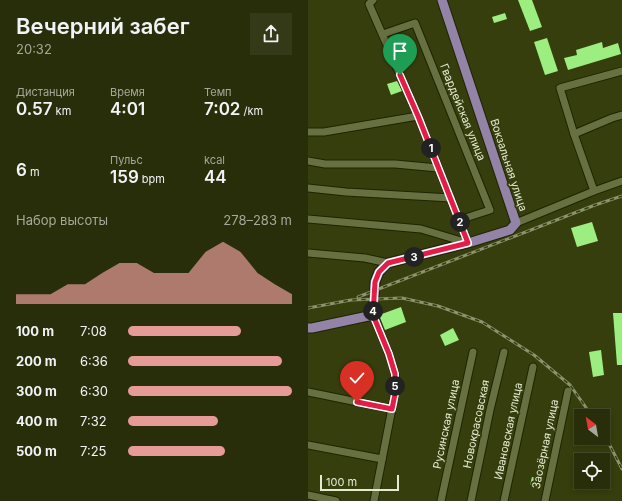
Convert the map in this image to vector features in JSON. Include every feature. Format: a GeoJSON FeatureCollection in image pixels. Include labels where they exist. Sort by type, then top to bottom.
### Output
{"type":"FeatureCollection","features":[{"type":"Feature","properties":{"kind":"main road","name":"Вокзальная улица"},"geometry":{"type":"LineString","coordinates":[[388,263],[468,243],[510,230],[516,223],[442,0]]}},
{"type":"Feature","properties":{"kind":"main road"},"geometry":{"type":"LineString","coordinates":[[308,328],[373,315],[375,282],[379,272],[388,263]]}},
{"type":"Feature","properties":{"kind":"street"},"geometry":{"type":"LineString","coordinates":[[373,0],[369,4],[418,116],[468,243]]}},
{"type":"Feature","properties":{"kind":"street","name":"Гвардейская улица"},"geometry":{"type":"LineString","coordinates":[[383,34],[416,23],[490,210],[459,220]]}},
{"type":"Feature","properties":{"kind":"street"},"geometry":{"type":"LineString","coordinates":[[594,191],[560,88],[622,71]]}},
{"type":"Feature","properties":{"kind":"street"},"geometry":{"type":"LineString","coordinates":[[574,134],[622,115]]}},
{"type":"Feature","properties":{"kind":"street"},"geometry":{"type":"LineString","coordinates":[[308,132],[324,132],[418,116]]}},
{"type":"Feature","properties":{"kind":"street"},"geometry":{"type":"LineString","coordinates":[[308,161],[325,164],[395,164],[438,168]]}},
{"type":"Feature","properties":{"kind":"street"},"geometry":{"type":"LineString","coordinates":[[516,223],[622,181]]}},
{"type":"Feature","properties":{"kind":"street"},"geometry":{"type":"LineString","coordinates":[[308,188],[346,192],[451,198]]}},
{"type":"Feature","properties":{"kind":"street"},"geometry":{"type":"LineString","coordinates":[[308,219],[421,229],[468,243]]}},
{"type":"Feature","properties":{"kind":"street"},"geometry":{"type":"LineString","coordinates":[[308,253],[365,258],[388,263]]}},
{"type":"Feature","properties":{"kind":"street"},"geometry":{"type":"LineString","coordinates":[[373,315],[389,354],[395,374],[395,394],[374,501]]}},
{"type":"Feature","properties":{"kind":"street","name":"Русинская улица"},"geometry":{"type":"LineString","coordinates":[[441,501],[473,352]]}},
{"type":"Feature","properties":{"kind":"street","name":"Новокрасовская"},"geometry":{"type":"LineString","coordinates":[[471,501],[504,352]]}},
{"type":"Feature","properties":{"kind":"street","name":"Ивановская улица"},"geometry":{"type":"LineString","coordinates":[[504,501],[533,367]]}},
{"type":"Feature","properties":{"kind":"street","name":"Заозёрная улица"},"geometry":{"type":"LineString","coordinates":[[544,501],[568,391]]}},
{"type":"Feature","properties":{"kind":"street"},"geometry":{"type":"LineString","coordinates":[[308,392],[392,409]]}},
{"type":"Feature","properties":{"kind":"street"},"geometry":{"type":"LineString","coordinates":[[308,445],[382,459]]}},
{"type":"Feature","properties":{"kind":"street"},"geometry":{"type":"LineString","coordinates":[[308,495],[336,501]]}},
{"type":"Feature","properties":{"kind":"building"},"geometry":{"type":"Polygon","coordinates":[[[518,0],[532,0],[542,27],[530,31],[518,0]]]}},
{"type":"Feature","properties":{"kind":"building"},"geometry":{"type":"Polygon","coordinates":[[[505,13],[507,19],[494,23],[492,17],[505,13]]]}},
{"type":"Feature","properties":{"kind":"building"},"geometry":{"type":"Polygon","coordinates":[[[547,38],[558,71],[545,75],[534,42],[547,38]]]}},
{"type":"Feature","properties":{"kind":"building"},"geometry":{"type":"Polygon","coordinates":[[[602,42],[603,48],[618,43],[621,54],[568,70],[564,58],[577,55],[576,50],[602,42]]]}},
{"type":"Feature","properties":{"kind":"building"},"geometry":{"type":"Polygon","coordinates":[[[397,81],[402,91],[391,95],[387,84],[397,81]]]}},
{"type":"Feature","properties":{"kind":"building"},"geometry":{"type":"Polygon","coordinates":[[[592,222],[598,241],[577,247],[571,228],[592,222]]]}},
{"type":"Feature","properties":{"kind":"building"},"geometry":{"type":"Polygon","coordinates":[[[401,307],[406,322],[385,330],[379,315],[401,307]]]}},
{"type":"Feature","properties":{"kind":"building"},"geometry":{"type":"Polygon","coordinates":[[[613,313],[622,313],[622,365],[617,365],[613,313]]]}},
{"type":"Feature","properties":{"kind":"building"},"geometry":{"type":"Polygon","coordinates":[[[453,328],[459,340],[445,346],[440,335],[453,328]]]}},
{"type":"Feature","properties":{"kind":"building"},"geometry":{"type":"Polygon","coordinates":[[[601,350],[604,375],[593,377],[589,352],[601,350]]]}},
{"type":"Feature","properties":{"kind":"building"},"geometry":{"type":"Polygon","coordinates":[[[532,477],[541,479],[539,487],[530,485],[532,477]]]}},
{"type":"Feature","properties":{"kind":"railway"},"geometry":{"type":"LineString","coordinates":[[358,297],[595,205],[622,196]]}},
{"type":"Feature","properties":{"kind":"railway"},"geometry":{"type":"LineString","coordinates":[[308,308],[351,300],[402,298],[438,306],[482,322],[534,355],[570,385],[587,409]]}},
{"type":"Feature","properties":{"kind":"railway"},"geometry":{"type":"LineString","coordinates":[[610,445],[622,469]]}},
{"type":"Feature","properties":{"kind":"route"},"geometry":{"type":"LineString","coordinates":[[357,402],[392,409],[395,394],[395,374],[389,354],[373,315],[375,282],[379,272],[388,263],[468,243],[418,116],[400,75]]}}]}
